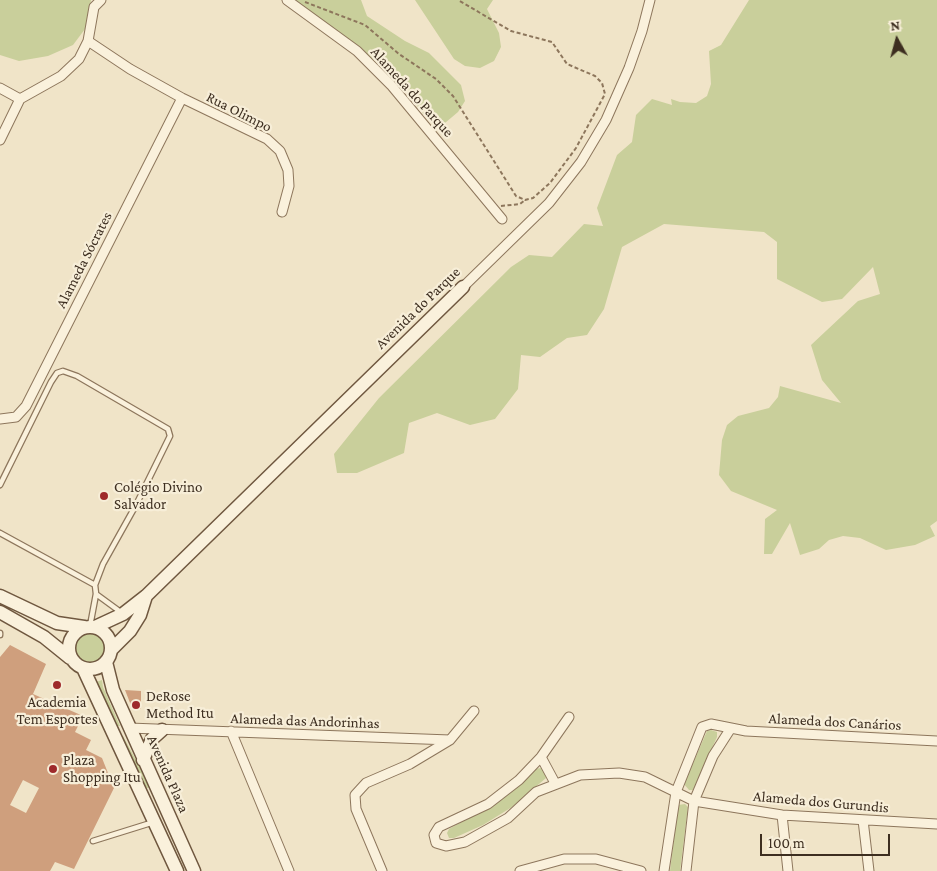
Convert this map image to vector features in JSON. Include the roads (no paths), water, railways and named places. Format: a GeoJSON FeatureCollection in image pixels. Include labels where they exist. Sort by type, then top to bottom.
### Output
{"type":"FeatureCollection","features":[{"type":"Feature","properties":{"kind":"street"},"geometry":{"type":"LineString","coordinates":[[0,140],[20,99],[61,76],[79,59],[88,42],[94,7],[101,0]]}},
{"type":"Feature","properties":{"kind":"street","name":"Alameda do Parque"},"geometry":{"type":"LineString","coordinates":[[287,0],[357,51],[391,85],[502,219]]}},
{"type":"Feature","properties":{"kind":"street","name":"Avenida do Parque"},"geometry":{"type":"LineString","coordinates":[[90,626],[123,614],[146,596],[549,203],[581,162],[606,120],[642,31],[650,0]]}},
{"type":"Feature","properties":{"kind":"street","name":"Rua Olimpo"},"geometry":{"type":"LineString","coordinates":[[88,42],[130,69],[182,98],[267,139],[280,152],[288,170],[289,186],[282,212]]}},
{"type":"Feature","properties":{"kind":"street"},"geometry":{"type":"LineString","coordinates":[[0,88],[20,99]]}},
{"type":"Feature","properties":{"kind":"street","name":"Alameda Sócrates"},"geometry":{"type":"LineString","coordinates":[[0,419],[16,417],[26,406],[182,98]]}},
{"type":"Feature","properties":{"kind":"street"},"geometry":{"type":"LineString","coordinates":[[0,596],[57,623],[90,626],[108,636],[109,656],[99,667],[83,668],[44,637],[0,612]]}},
{"type":"Feature","properties":{"kind":"street","name":"Avenida do Parque"},"geometry":{"type":"LineString","coordinates":[[109,656],[130,631],[140,615],[146,596]]}},
{"type":"Feature","properties":{"kind":"street"},"geometry":{"type":"LineString","coordinates":[[70,658],[68,642],[77,630],[90,626]]}},
{"type":"Feature","properties":{"kind":"street","name":"Avenida Plaza"},"geometry":{"type":"LineString","coordinates":[[109,656],[113,690],[194,871]]}},
{"type":"Feature","properties":{"kind":"street","name":"Avenida Plaza"},"geometry":{"type":"LineString","coordinates":[[83,668],[177,871]]}},
{"type":"Feature","properties":{"kind":"street"},"geometry":{"type":"LineString","coordinates":[[382,871],[356,809],[355,795],[366,784],[410,764],[450,740],[474,711]]}},
{"type":"Feature","properties":{"kind":"street"},"geometry":{"type":"LineString","coordinates":[[555,783],[541,757],[569,716]]}},
{"type":"Feature","properties":{"kind":"street","name":"Alameda dos Canários"},"geometry":{"type":"LineString","coordinates":[[676,792],[702,727],[711,724],[731,728],[937,741]]}},
{"type":"Feature","properties":{"kind":"street"},"geometry":{"type":"LineString","coordinates":[[111,728],[129,728]]}},
{"type":"Feature","properties":{"kind":"street","name":"Alameda das Andorinhas"},"geometry":{"type":"LineString","coordinates":[[129,728],[450,740]]}},
{"type":"Feature","properties":{"kind":"street"},"geometry":{"type":"LineString","coordinates":[[686,871],[694,801],[713,756],[731,728]]}},
{"type":"Feature","properties":{"kind":"street"},"geometry":{"type":"LineString","coordinates":[[143,760],[152,739],[162,730]]}},
{"type":"Feature","properties":{"kind":"street"},"geometry":{"type":"LineString","coordinates":[[231,732],[288,871]]}},
{"type":"Feature","properties":{"kind":"street","name":"Alameda dos Gurundis"},"geometry":{"type":"LineString","coordinates":[[541,757],[519,780],[488,804],[439,827],[434,835],[436,843],[446,846],[465,842],[508,818],[536,792],[555,783],[580,775],[619,774],[646,777],[694,801],[782,815],[937,824]]}},
{"type":"Feature","properties":{"kind":"street"},"geometry":{"type":"LineString","coordinates":[[664,871],[676,792]]}},
{"type":"Feature","properties":{"kind":"street"},"geometry":{"type":"LineString","coordinates":[[782,815],[788,871]]}},
{"type":"Feature","properties":{"kind":"street"},"geometry":{"type":"LineString","coordinates":[[863,820],[870,871]]}},
{"type":"Feature","properties":{"kind":"street"},"geometry":{"type":"LineString","coordinates":[[520,871],[564,859],[596,859],[641,871]]}},
{"type":"Feature","properties":{"kind":"lane"},"geometry":{"type":"LineString","coordinates":[[0,485],[57,373],[63,371],[77,376],[168,429],[170,436],[136,505],[103,564],[95,585],[96,594],[90,626]]}},
{"type":"Feature","properties":{"kind":"lane"},"geometry":{"type":"LineString","coordinates":[[0,533],[95,585]]}},
{"type":"Feature","properties":{"kind":"lane"},"geometry":{"type":"LineString","coordinates":[[96,594],[123,614]]}},
{"type":"Feature","properties":{"kind":"lane"},"geometry":{"type":"LineString","coordinates":[[93,841],[155,822]]}},
{"type":"Feature","properties":{"kind":"place","name":"Colégio Divino Salvador"},"geometry":{"type":"Point","coordinates":[104,496]}},
{"type":"Feature","properties":{"kind":"place","name":"Academia Tem Esportes"},"geometry":{"type":"Point","coordinates":[57,685]}},
{"type":"Feature","properties":{"kind":"place","name":"DeRose Method Itu"},"geometry":{"type":"Point","coordinates":[136,705]}},
{"type":"Feature","properties":{"kind":"place","name":"Plaza Shopping Itu"},"geometry":{"type":"Point","coordinates":[53,769]}}]}
